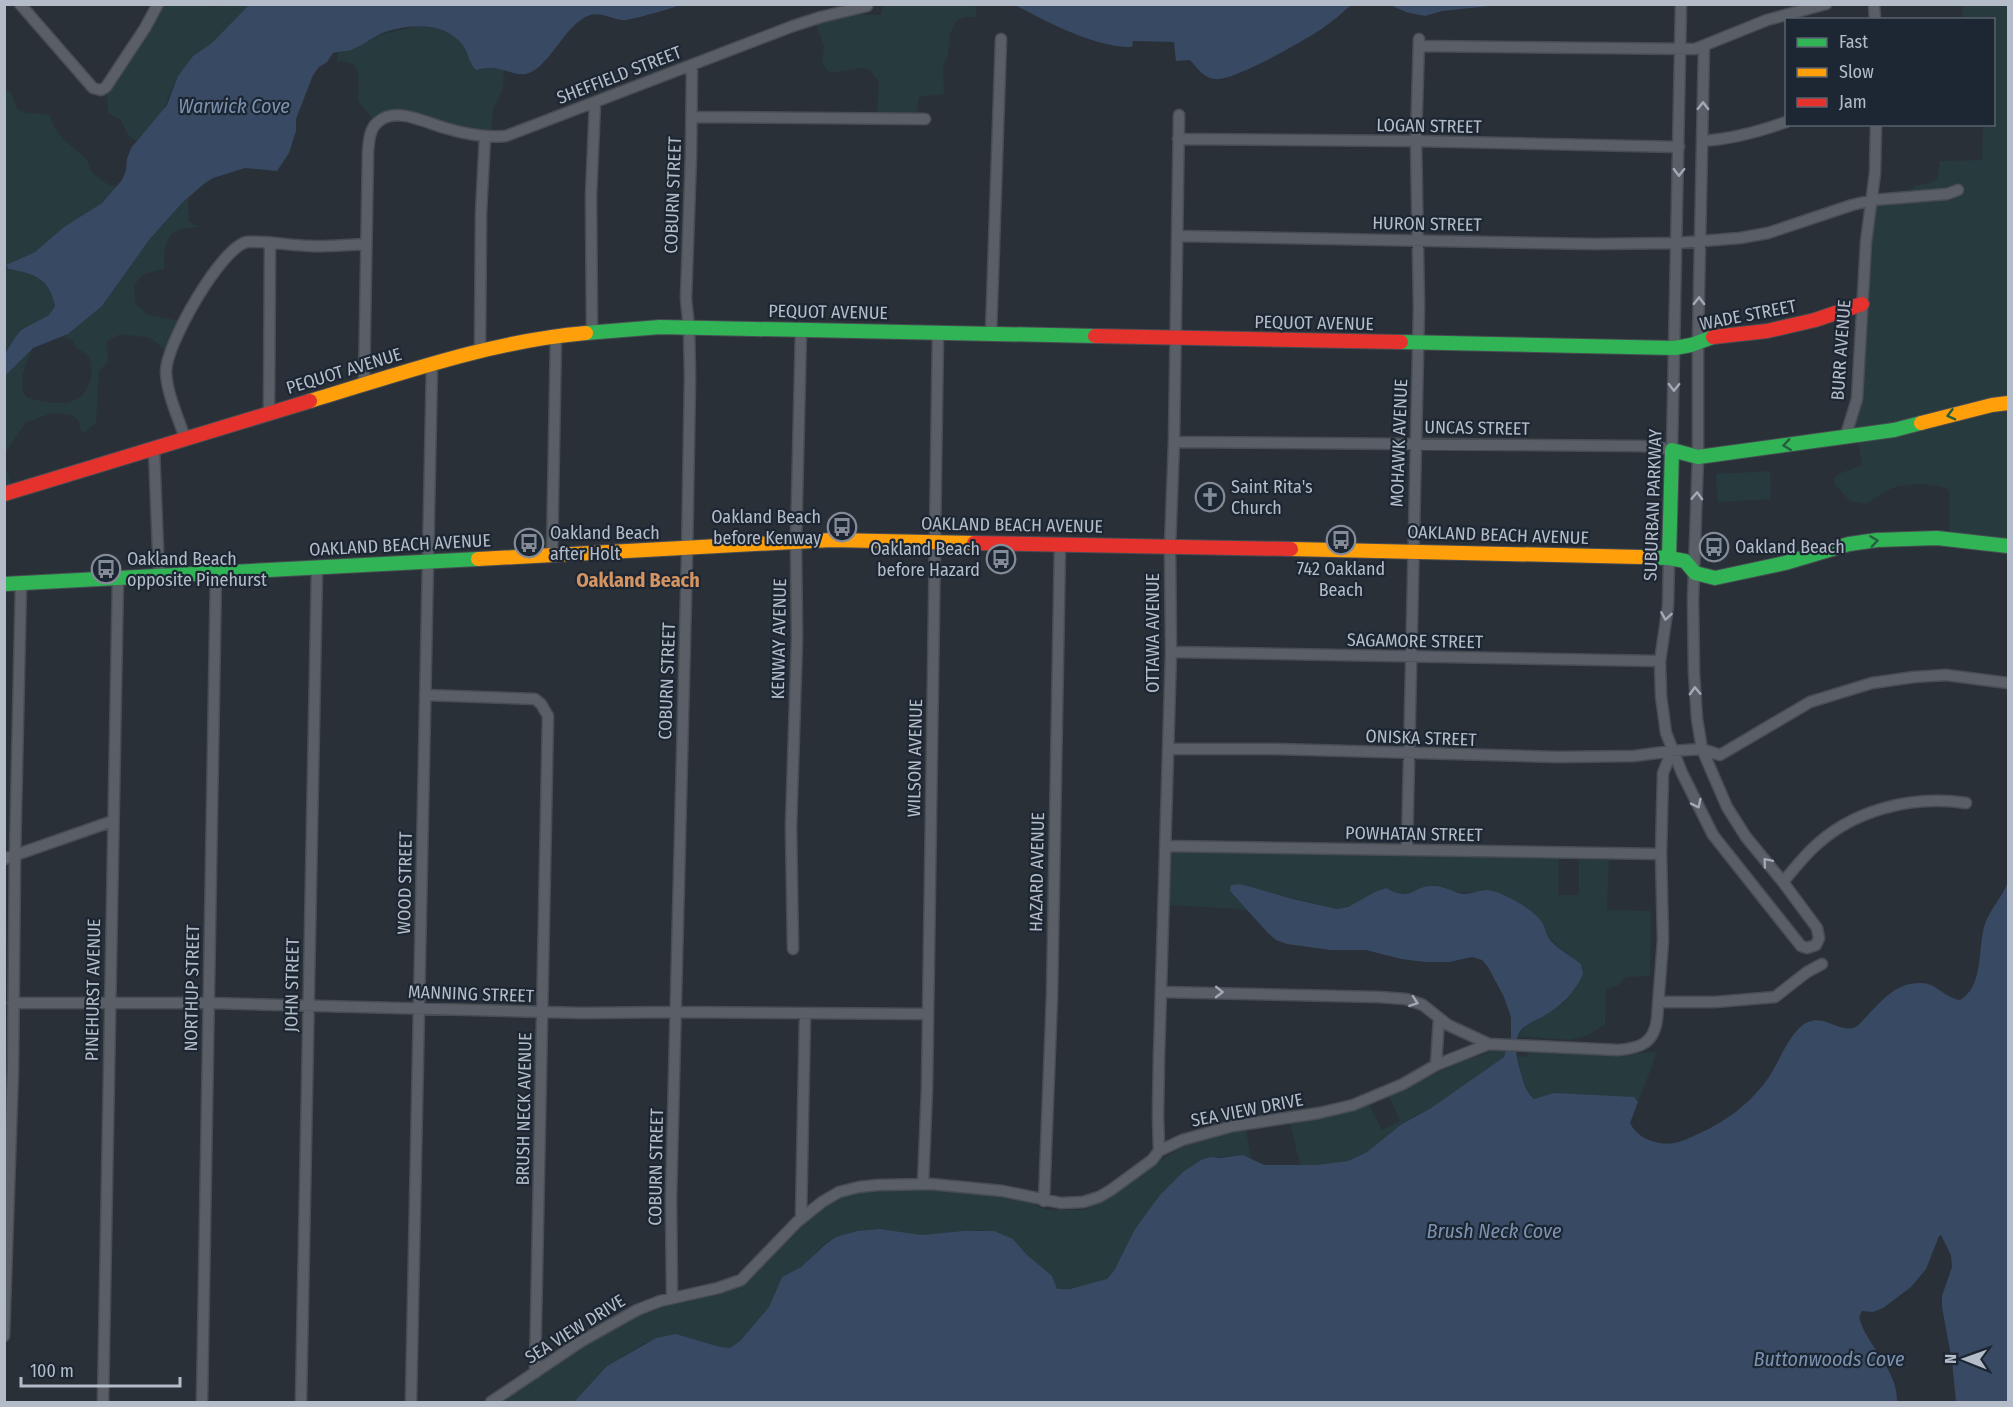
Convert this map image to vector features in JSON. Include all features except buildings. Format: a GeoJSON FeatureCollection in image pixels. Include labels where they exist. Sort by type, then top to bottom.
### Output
{"type":"FeatureCollection","features":[{"type":"Feature","properties":{"kind":"street"},"geometry":{"type":"LineString","coordinates":[[20,4],[93,88],[101,90],[106,87],[139,38],[158,4]]}},
{"type":"Feature","properties":{"kind":"street","name":"SUBURBAN PARKWAY"},"geometry":{"type":"LineString","coordinates":[[1681,4],[1668,606],[1659,661],[1661,696],[1666,734],[1713,835],[1801,946],[1807,948],[1816,945],[1819,938],[1816,928],[1783,882]]}},
{"type":"Feature","properties":{"kind":"street"},"geometry":{"type":"LineString","coordinates":[[1681,50],[1704,47],[1767,20],[1826,4]]}},
{"type":"Feature","properties":{"kind":"street","name":"SHEFFIELD STREET"},"geometry":{"type":"LineString","coordinates":[[366,244],[370,135],[377,122],[389,116],[415,118],[446,129],[485,136],[506,136],[718,53],[821,17],[867,6]]}},
{"type":"Feature","properties":{"kind":"street"},"geometry":{"type":"LineString","coordinates":[[991,333],[1001,39]]}},
{"type":"Feature","properties":{"kind":"street","name":"MOHAWK AVENUE"},"geometry":{"type":"LineString","coordinates":[[1407,849],[1418,343],[1416,141],[1419,42],[1681,50]]}},
{"type":"Feature","properties":{"kind":"street"},"geometry":{"type":"LineString","coordinates":[[1704,47],[1695,573],[1695,700],[1702,749],[1716,784],[1736,822],[1783,882],[1810,850],[1857,818],[1889,807],[1922,801],[1966,803]]}},
{"type":"Feature","properties":{"kind":"street","name":"COBURN STREET"},"geometry":{"type":"LineString","coordinates":[[672,1298],[671,1197],[687,548],[689,328],[686,299],[692,65]]}},
{"type":"Feature","properties":{"kind":"street"},"geometry":{"type":"LineString","coordinates":[[592,332],[591,196],[595,103]]}},
{"type":"Feature","properties":{"kind":"street","name":"OTTAWA AVENUE"},"geometry":{"type":"LineString","coordinates":[[1159,1151],[1158,1114],[1171,652],[1170,547],[1174,442],[1179,115]]}},
{"type":"Feature","properties":{"kind":"street"},"geometry":{"type":"LineString","coordinates":[[692,117],[925,119]]}},
{"type":"Feature","properties":{"kind":"street"},"geometry":{"type":"LineString","coordinates":[[1702,141],[1743,136],[1785,122]]}},
{"type":"Feature","properties":{"kind":"street","name":"BURR AVENUE"},"geometry":{"type":"LineString","coordinates":[[1845,438],[1857,399],[1866,242],[1875,173],[1876,126]]}},
{"type":"Feature","properties":{"kind":"street"},"geometry":{"type":"LineString","coordinates":[[480,350],[481,213],[485,136]]}},
{"type":"Feature","properties":{"kind":"street","name":"LOGAN STREET"},"geometry":{"type":"LineString","coordinates":[[1179,139],[1679,147]]}},
{"type":"Feature","properties":{"kind":"street","name":"HURON STREET"},"geometry":{"type":"LineString","coordinates":[[1177,236],[1700,242],[1768,233],[1872,200],[1947,194],[1958,190]]}},
{"type":"Feature","properties":{"kind":"street"},"geometry":{"type":"LineString","coordinates":[[184,438],[166,372],[168,357],[180,328],[205,286],[234,250],[245,242],[313,246],[366,244],[364,385]]}},
{"type":"Feature","properties":{"kind":"street"},"geometry":{"type":"LineString","coordinates":[[268,413],[270,244]]}},
{"type":"Feature","properties":{"kind":"street","name":"WADE STREET"},"geometry":{"type":"LineString","coordinates":[[1675,348],[1691,345],[1710,336],[1753,333],[1786,327],[1862,304]]}},
{"type":"Feature","properties":{"kind":"street","name":"PEQUOT AVENUE"},"geometry":{"type":"LineString","coordinates":[[4,494],[480,350],[592,332],[689,328],[1675,348]]}},
{"type":"Feature","properties":{"kind":"street","name":"KENWAY AVENUE"},"geometry":{"type":"LineString","coordinates":[[793,949],[791,827],[797,639],[796,542],[801,330]]}},
{"type":"Feature","properties":{"kind":"street","name":"WILSON AVENUE"},"geometry":{"type":"LineString","coordinates":[[923,1184],[928,1014],[938,332]]}},
{"type":"Feature","properties":{"kind":"street"},"geometry":{"type":"LineString","coordinates":[[552,555],[556,336]]}},
{"type":"Feature","properties":{"kind":"street","name":"WOOD STREET"},"geometry":{"type":"LineString","coordinates":[[411,1402],[432,364]]}},
{"type":"Feature","properties":{"kind":"street"},"geometry":{"type":"LineString","coordinates":[[1672,450],[1698,457],[1845,438],[1894,430],[2008,403]]}},
{"type":"Feature","properties":{"kind":"street","name":"UNCAS STREET"},"geometry":{"type":"LineString","coordinates":[[1174,442],[1657,447],[1672,450]]}},
{"type":"Feature","properties":{"kind":"street"},"geometry":{"type":"LineString","coordinates":[[154,449],[159,575]]}},
{"type":"Feature","properties":{"kind":"street","name":"OAKLAND BEACH AVENUE"},"geometry":{"type":"LineString","coordinates":[[4,584],[870,540],[1413,550],[1669,558],[1685,561],[1695,573],[1715,578],[1803,558],[1849,544],[1877,540],[1938,538],[2008,546]]}},
{"type":"Feature","properties":{"kind":"street","name":"HAZARD AVENUE"},"geometry":{"type":"LineString","coordinates":[[1044,1201],[1052,996],[1060,544]]}},
{"type":"Feature","properties":{"kind":"street","name":"JOHN STREET"},"geometry":{"type":"LineString","coordinates":[[301,1402],[317,568]]}},
{"type":"Feature","properties":{"kind":"street","name":"NORTHUP STREET"},"geometry":{"type":"LineString","coordinates":[[202,1402],[216,573]]}},
{"type":"Feature","properties":{"kind":"street","name":"PINEHURST AVENUE"},"geometry":{"type":"LineString","coordinates":[[103,1402],[118,578]]}},
{"type":"Feature","properties":{"kind":"street"},"geometry":{"type":"LineString","coordinates":[[4,1336],[13,1069],[10,857],[21,583]]}},
{"type":"Feature","properties":{"kind":"street","name":"SAGAMORE STREET"},"geometry":{"type":"LineString","coordinates":[[1171,652],[1659,661]]}},
{"type":"Feature","properties":{"kind":"street","name":"ONISKA STREET"},"geometry":{"type":"LineString","coordinates":[[1168,749],[1276,749],[1409,754],[1623,757],[1672,750],[1702,749],[1720,754],[1810,702],[1872,683],[1906,677],[1946,675],[2008,683]]}},
{"type":"Feature","properties":{"kind":"street","name":"BRUSH NECK AVENUE"},"geometry":{"type":"LineString","coordinates":[[425,695],[535,699],[548,716],[535,1373]]}},
{"type":"Feature","properties":{"kind":"street"},"geometry":{"type":"LineString","coordinates":[[1672,750],[1663,773],[1661,854],[1663,940],[1658,1002],[1715,1002],[1775,997],[1807,972],[1822,964]]}},
{"type":"Feature","properties":{"kind":"street"},"geometry":{"type":"LineString","coordinates":[[10,857],[113,821]]}},
{"type":"Feature","properties":{"kind":"street","name":"POWHATAN STREET"},"geometry":{"type":"LineString","coordinates":[[1166,846],[1661,854]]}},
{"type":"Feature","properties":{"kind":"street"},"geometry":{"type":"LineString","coordinates":[[1161,992],[1379,996],[1406,999],[1423,1005],[1459,1031],[1489,1044]]}},
{"type":"Feature","properties":{"kind":"street","name":"SEA VIEW DRIVE"},"geometry":{"type":"LineString","coordinates":[[491,1402],[586,1338],[627,1315],[672,1298],[741,1280],[801,1219],[839,1192],[860,1187],[923,1184],[1003,1191],[1044,1201],[1083,1202],[1099,1197],[1152,1160],[1159,1151],[1182,1140],[1217,1129],[1353,1105],[1403,1084],[1436,1065],[1489,1044],[1579,1050],[1635,1048],[1647,1042],[1656,1029],[1658,1002]]}},
{"type":"Feature","properties":{"kind":"street","name":"MANNING STREET"},"geometry":{"type":"LineString","coordinates":[[13,1003],[208,1004],[542,1012],[928,1014]]}},
{"type":"Feature","properties":{"kind":"street"},"geometry":{"type":"LineString","coordinates":[[801,1219],[805,1014]]}},
{"type":"Feature","properties":{"kind":"street"},"geometry":{"type":"LineString","coordinates":[[1436,1065],[1439,1018]]}},
{"type":"Feature","properties":{"kind":"green space"},"geometry":{"type":"Polygon","coordinates":[[[883,4],[975,5],[977,17],[964,17],[956,21],[950,34],[948,56],[943,66],[944,94],[919,97],[916,114],[877,115],[879,82],[870,70],[857,68],[830,73],[822,64],[824,46],[815,21],[828,14],[881,15],[883,4]]]}},
{"type":"Feature","properties":{"kind":"green space"},"geometry":{"type":"Polygon","coordinates":[[[156,5],[208,5],[212,7],[249,5],[212,44],[193,56],[174,84],[163,112],[136,141],[129,137],[121,120],[108,113],[106,86],[156,5]]]}},
{"type":"Feature","properties":{"kind":"green space"},"geometry":{"type":"Polygon","coordinates":[[[1963,5],[2008,5],[2008,547],[1950,540],[1949,490],[1923,484],[1896,487],[1866,504],[1850,501],[1835,485],[1835,477],[1862,463],[1854,422],[1869,244],[1876,200],[1902,198],[1916,185],[1928,184],[1937,179],[1940,161],[1982,160],[1983,126],[1995,126],[1995,18],[1962,18],[1963,5]]]}},
{"type":"Feature","properties":{"kind":"green space"},"geometry":{"type":"Polygon","coordinates":[[[418,26],[439,30],[459,39],[468,50],[471,64],[504,70],[503,88],[493,110],[491,135],[414,117],[375,121],[358,101],[356,68],[346,62],[337,62],[338,52],[351,50],[382,34],[418,26]]]}},
{"type":"Feature","properties":{"kind":"green space"},"geometry":{"type":"Polygon","coordinates":[[[5,90],[11,93],[18,110],[50,115],[55,129],[86,159],[92,172],[103,181],[116,187],[102,203],[64,227],[35,252],[14,261],[9,269],[26,273],[45,283],[55,306],[49,315],[21,330],[5,354],[5,90]]]}},
{"type":"Feature","properties":{"kind":"green space"},"geometry":{"type":"Polygon","coordinates":[[[188,197],[189,221],[198,227],[173,233],[166,243],[164,269],[144,274],[134,285],[136,305],[148,315],[181,321],[168,352],[150,338],[121,334],[107,341],[108,362],[99,371],[96,423],[82,434],[78,420],[72,415],[52,413],[25,423],[6,452],[5,465],[12,489],[5,493],[4,376],[33,348],[22,379],[26,397],[62,403],[81,396],[90,381],[91,362],[85,353],[77,349],[73,340],[63,337],[102,306],[149,240],[188,197]]]}},
{"type":"Feature","properties":{"kind":"green space"},"geometry":{"type":"Polygon","coordinates":[[[1770,471],[1771,499],[1718,502],[1716,474],[1770,471]]]}},
{"type":"Feature","properties":{"kind":"green space"},"geometry":{"type":"Polygon","coordinates":[[[1170,847],[1350,855],[1559,858],[1558,895],[1579,895],[1579,859],[1609,860],[1607,910],[1651,911],[1650,976],[1626,977],[1617,986],[1606,989],[1605,1024],[1589,1035],[1569,1040],[1518,1036],[1527,1025],[1565,1002],[1581,964],[1554,943],[1544,925],[1475,893],[1454,892],[1435,885],[1406,896],[1386,888],[1350,906],[1337,909],[1271,893],[1230,891],[1249,912],[1242,909],[1167,905],[1170,847]]]}},
{"type":"Feature","properties":{"kind":"green space"},"geometry":{"type":"Polygon","coordinates":[[[1495,1048],[1508,1048],[1504,1057],[1431,1108],[1411,1118],[1367,1152],[1348,1161],[1328,1165],[1300,1165],[1290,1122],[1368,1103],[1382,1130],[1400,1121],[1389,1096],[1457,1063],[1486,1054],[1495,1048]]]}},
{"type":"Feature","properties":{"kind":"green space"},"geometry":{"type":"Polygon","coordinates":[[[1656,1052],[1638,1102],[1570,1094],[1534,1099],[1526,1092],[1517,1056],[1526,1057],[1530,1053],[1656,1052]]]}},
{"type":"Feature","properties":{"kind":"green space"},"geometry":{"type":"Polygon","coordinates":[[[1246,1130],[1251,1160],[1236,1156],[1210,1157],[1149,1211],[1134,1231],[1115,1270],[1107,1279],[1096,1284],[1057,1289],[1013,1239],[983,1230],[922,1235],[880,1229],[857,1231],[836,1237],[826,1243],[801,1267],[782,1277],[769,1307],[740,1341],[730,1348],[676,1334],[645,1343],[607,1366],[574,1402],[489,1402],[638,1308],[740,1280],[801,1217],[849,1188],[999,1190],[1047,1210],[1085,1210],[1180,1148],[1193,1142],[1246,1130]]]}},
{"type":"Feature","properties":{"kind":"water","name":"Warwick Cove"},"geometry":{"type":"Polygon","coordinates":[[[249,5],[680,5],[626,20],[598,14],[590,15],[573,27],[542,64],[526,74],[492,68],[476,70],[457,39],[440,29],[430,27],[399,28],[380,34],[351,50],[333,53],[313,75],[296,119],[296,131],[289,153],[277,171],[245,168],[213,178],[205,183],[183,202],[149,240],[102,306],[68,334],[33,348],[5,376],[5,354],[14,339],[21,330],[49,315],[55,306],[45,283],[26,273],[9,269],[6,265],[35,252],[64,227],[102,203],[122,180],[131,148],[167,105],[178,76],[193,56],[212,43],[249,5]]]}},
{"type":"Feature","properties":{"kind":"water"},"geometry":{"type":"Polygon","coordinates":[[[1015,5],[1351,5],[1323,28],[1286,50],[1237,74],[1215,79],[1204,75],[1190,60],[1176,61],[1174,42],[1133,41],[1132,47],[1103,43],[1072,33],[1015,5]]]}},
{"type":"Feature","properties":{"kind":"water"},"geometry":{"type":"Polygon","coordinates":[[[1390,5],[1499,5],[1442,11],[1425,16],[1406,12],[1390,5]]]}},
{"type":"Feature","properties":{"kind":"water","name":"Brush Neck Cove"},"geometry":{"type":"Polygon","coordinates":[[[2008,882],[2008,1402],[1956,1402],[1952,1361],[1942,1307],[1942,1296],[1952,1267],[1951,1255],[1941,1235],[1926,1269],[1911,1287],[1883,1308],[1873,1312],[1862,1311],[1859,1317],[1868,1338],[1893,1379],[1897,1402],[574,1402],[607,1366],[656,1338],[676,1334],[730,1348],[740,1341],[769,1307],[782,1277],[801,1267],[836,1237],[857,1231],[880,1229],[922,1235],[994,1231],[1013,1239],[1027,1255],[1052,1276],[1057,1289],[1070,1289],[1107,1279],[1114,1271],[1135,1229],[1160,1195],[1183,1172],[1201,1160],[1210,1157],[1243,1155],[1264,1165],[1317,1165],[1348,1161],[1367,1152],[1402,1124],[1431,1108],[1504,1057],[1511,1037],[1511,1017],[1504,997],[1482,960],[1472,957],[1449,962],[1425,962],[1401,959],[1366,950],[1331,950],[1287,944],[1276,940],[1267,932],[1230,891],[1231,885],[1240,884],[1337,909],[1348,907],[1386,888],[1407,894],[1420,888],[1433,886],[1464,894],[1484,890],[1493,891],[1517,902],[1538,917],[1548,937],[1555,945],[1581,964],[1583,974],[1575,988],[1561,1004],[1526,1025],[1519,1033],[1516,1042],[1517,1056],[1528,1092],[1534,1099],[1554,1093],[1634,1097],[1638,1102],[1630,1123],[1632,1127],[1646,1139],[1669,1144],[1709,1129],[1746,1103],[1769,1077],[1796,1031],[1808,1022],[1820,1020],[1841,1027],[1855,1027],[1896,989],[1911,984],[1925,983],[1960,1000],[1973,986],[1984,927],[2008,882]]]}},
{"type":"Feature","properties":{"kind":"traffic: fast"},"geometry":{"type":"LineString","coordinates":[[586,333],[660,327],[1095,336]]}},
{"type":"Feature","properties":{"kind":"traffic: fast"},"geometry":{"type":"LineString","coordinates":[[1401,342],[1675,348],[1713,337]]}},
{"type":"Feature","properties":{"kind":"traffic: fast"},"geometry":{"type":"LineString","coordinates":[[1669,558],[1672,450],[1698,457],[1894,430],[1921,423]]}},
{"type":"Feature","properties":{"kind":"traffic: fast"},"geometry":{"type":"LineString","coordinates":[[1640,557],[1685,561],[1695,573],[1715,578],[1785,563],[1849,544],[1877,540],[1937,538],[2008,546]]}},
{"type":"Feature","properties":{"kind":"traffic: fast"},"geometry":{"type":"LineString","coordinates":[[4,584],[478,559]]}},
{"type":"Feature","properties":{"kind":"traffic: slow"},"geometry":{"type":"LineString","coordinates":[[310,401],[481,351],[515,343],[586,333]]}},
{"type":"Feature","properties":{"kind":"traffic: slow"},"geometry":{"type":"LineString","coordinates":[[1921,423],[2008,403]]}},
{"type":"Feature","properties":{"kind":"traffic: slow"},"geometry":{"type":"LineString","coordinates":[[478,559],[831,540],[974,543]]}},
{"type":"Feature","properties":{"kind":"traffic: slow"},"geometry":{"type":"LineString","coordinates":[[1291,549],[1640,557]]}},
{"type":"Feature","properties":{"kind":"traffic: jam"},"geometry":{"type":"LineString","coordinates":[[1713,337],[1767,331],[1815,320],[1862,304]]}},
{"type":"Feature","properties":{"kind":"traffic: jam"},"geometry":{"type":"LineString","coordinates":[[1095,336],[1401,342]]}},
{"type":"Feature","properties":{"kind":"traffic: jam"},"geometry":{"type":"LineString","coordinates":[[4,494],[310,401]]}},
{"type":"Feature","properties":{"kind":"traffic: jam"},"geometry":{"type":"LineString","coordinates":[[974,543],[1291,549]]}},
{"type":"Feature","properties":{"kind":"place","name":"Saint Rita's Church"},"geometry":{"type":"Point","coordinates":[1210,497]}},
{"type":"Feature","properties":{"kind":"place","name":"Oakland Beach before Kenway"},"geometry":{"type":"Point","coordinates":[842,527]}},
{"type":"Feature","properties":{"kind":"place","name":"742 Oakland Beach"},"geometry":{"type":"Point","coordinates":[1341,540]}},
{"type":"Feature","properties":{"kind":"place","name":"Oakland Beach after Holt"},"geometry":{"type":"Point","coordinates":[529,543]}},
{"type":"Feature","properties":{"kind":"place","name":"Oakland Beach"},"geometry":{"type":"Point","coordinates":[1714,547]}},
{"type":"Feature","properties":{"kind":"place","name":"Oakland Beach before Hazard"},"geometry":{"type":"Point","coordinates":[1001,559]}},
{"type":"Feature","properties":{"kind":"place","name":"Oakland Beach opposite Pinehurst"},"geometry":{"type":"Point","coordinates":[106,569]}},
{"type":"Feature","properties":{"kind":"district","name":"Oakland Beach"},"geometry":{"type":"Point","coordinates":[638,580]}},
{"type":"Feature","properties":{"kind":"water label","name":"Buttonwoods Cove"},"geometry":{"type":"Point","coordinates":[1829,1359]}}]}
